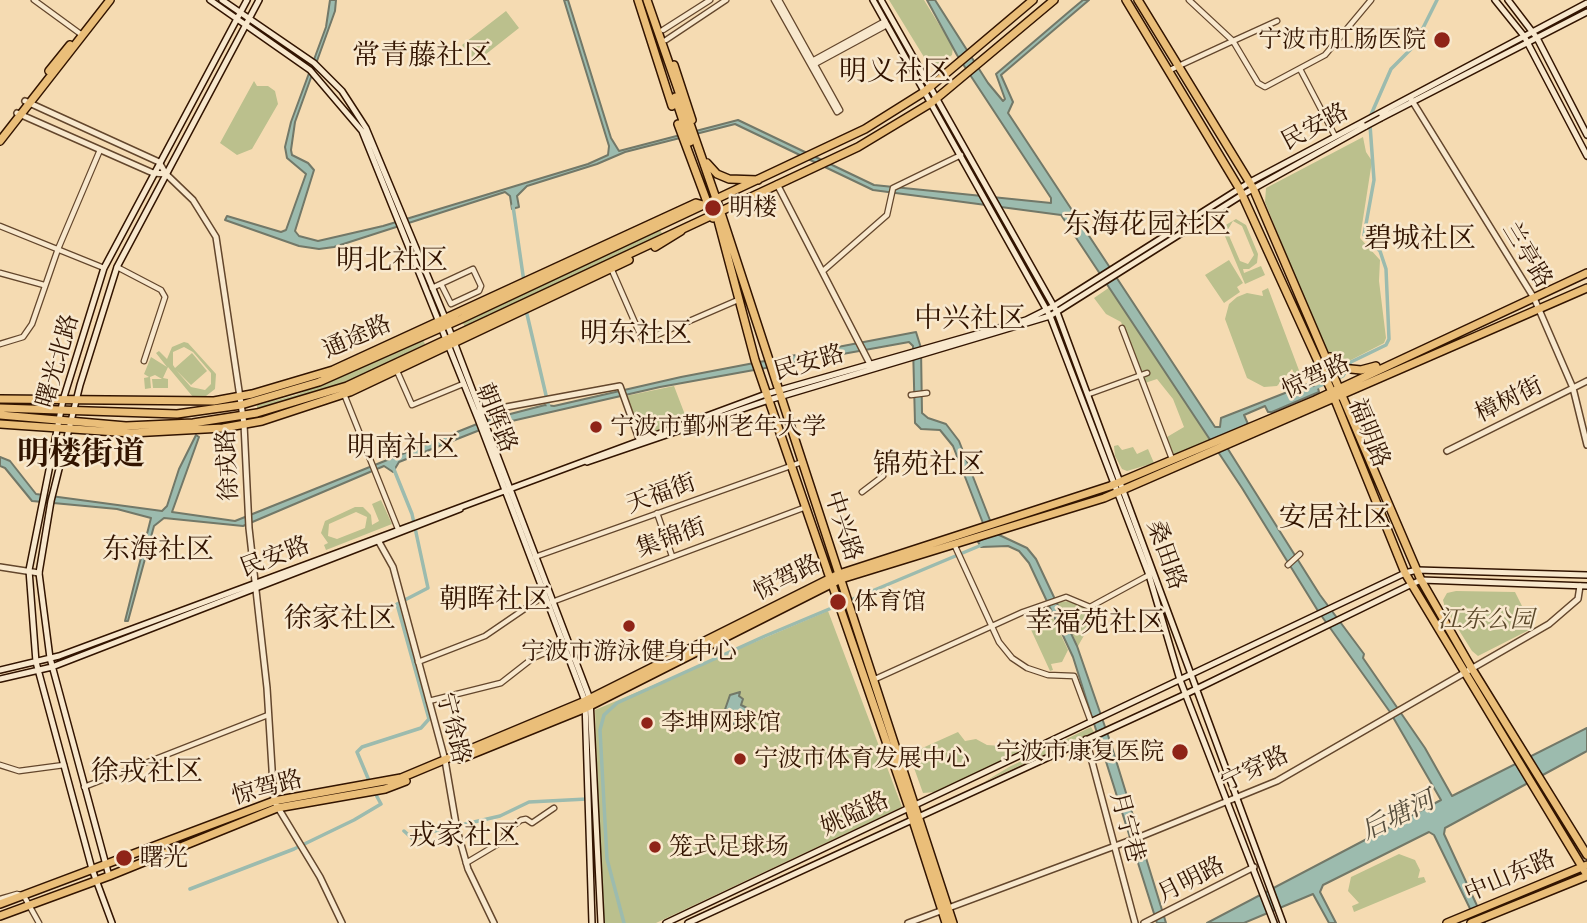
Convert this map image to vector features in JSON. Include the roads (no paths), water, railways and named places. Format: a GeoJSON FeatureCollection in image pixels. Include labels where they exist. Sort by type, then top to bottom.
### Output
{"type":"FeatureCollection","features":[{"type":"Feature","properties":{"kind":"main road"},"geometry":{"type":"LineString","coordinates":[[81,34],[104,0]]}},
{"type":"Feature","properties":{"kind":"main road"},"geometry":{"type":"LineString","coordinates":[[0,141],[27,102],[110,0]]}},
{"type":"Feature","properties":{"kind":"main road","name":"朝晖路"},"geometry":{"type":"LineString","coordinates":[[210,0],[312,72],[362,131],[397,211]]}},
{"type":"Feature","properties":{"kind":"main road","name":"朝晖路"},"geometry":{"type":"LineString","coordinates":[[222,0],[316,65],[342,91],[366,128],[438,325],[449,342],[480,415],[588,703],[592,923]]}},
{"type":"Feature","properties":{"kind":"main road","name":"曙光北路"},"geometry":{"type":"LineString","coordinates":[[112,923],[92,869],[38,671],[29,570],[63,400],[104,268],[247,0]]}},
{"type":"Feature","properties":{"kind":"main road","name":"曙光北路"},"geometry":{"type":"LineString","coordinates":[[109,876],[50,658],[40,573],[51,501],[76,401],[117,267],[259,0]]}},
{"type":"Feature","properties":{"kind":"main road"},"geometry":{"type":"LineString","coordinates":[[638,0],[684,120]]}},
{"type":"Feature","properties":{"kind":"main road"},"geometry":{"type":"LineString","coordinates":[[648,0],[666,40],[684,120]]}},
{"type":"Feature","properties":{"kind":"main road","name":"中兴路"},"geometry":{"type":"LineString","coordinates":[[648,0],[684,120],[717,211],[755,360],[831,580],[846,610],[872,680],[945,910],[953,923]]}},
{"type":"Feature","properties":{"kind":"main road"},"geometry":{"type":"LineString","coordinates":[[873,0],[994,208]]}},
{"type":"Feature","properties":{"kind":"main road"},"geometry":{"type":"LineString","coordinates":[[881,0],[927,90]]}},
{"type":"Feature","properties":{"kind":"main road"},"geometry":{"type":"LineString","coordinates":[[927,90],[1033,0]]}},
{"type":"Feature","properties":{"kind":"main road"},"geometry":{"type":"LineString","coordinates":[[934,101],[1054,0]]}},
{"type":"Feature","properties":{"kind":"main road","name":"福明路"},"geometry":{"type":"LineString","coordinates":[[1138,0],[1251,185],[1334,372],[1421,580],[1469,671]]}},
{"type":"Feature","properties":{"kind":"main road"},"geometry":{"type":"LineString","coordinates":[[1495,0],[1524,36],[1587,156]]}},
{"type":"Feature","properties":{"kind":"main road"},"geometry":{"type":"LineString","coordinates":[[1508,0],[1537,38],[1587,135]]}},
{"type":"Feature","properties":{"kind":"main road","name":"福明路"},"geometry":{"type":"LineString","coordinates":[[1127,1],[1241,191],[1332,393],[1405,573],[1469,671],[1538,785],[1585,866],[1587,876]]}},
{"type":"Feature","properties":{"kind":"main road","name":"民安路"},"geometry":{"type":"LineString","coordinates":[[1251,185],[1587,3]]}},
{"type":"Feature","properties":{"kind":"main road","name":"民安路"},"geometry":{"type":"LineString","coordinates":[[1411,99],[1587,12]]}},
{"type":"Feature","properties":{"kind":"main road","name":"通途路"},"geometry":{"type":"LineString","coordinates":[[60,416],[73,412],[177,414],[319,382],[438,325],[513,294],[533,281],[802,161],[891,116],[927,90]]}},
{"type":"Feature","properties":{"kind":"main road","name":"兰亭路"},"geometry":{"type":"LineString","coordinates":[[1411,99],[1534,298],[1573,388],[1587,445]]}},
{"type":"Feature","properties":{"kind":"main road"},"geometry":{"type":"LineString","coordinates":[[934,101],[984,190]]}},
{"type":"Feature","properties":{"kind":"main road","name":"通途路"},"geometry":{"type":"LineString","coordinates":[[517,310],[534,305],[690,224],[832,159],[934,101]]}},
{"type":"Feature","properties":{"kind":"main road"},"geometry":{"type":"LineString","coordinates":[[27,102],[159,162]]}},
{"type":"Feature","properties":{"kind":"main road"},"geometry":{"type":"LineString","coordinates":[[19,114],[153,173],[166,174]]}},
{"type":"Feature","properties":{"kind":"main road"},"geometry":{"type":"LineString","coordinates":[[0,134],[19,114]]}},
{"type":"Feature","properties":{"kind":"main road","name":"民安路"},"geometry":{"type":"LineString","coordinates":[[0,670],[50,658],[256,587],[379,542],[422,522],[639,439],[768,397],[926,352],[1048,313],[1251,185],[1335,136],[1364,124]]}},
{"type":"Feature","properties":{"kind":"main road","name":"中兴路"},"geometry":{"type":"LineString","coordinates":[[694,148],[707,163],[712,202],[717,211]]}},
{"type":"Feature","properties":{"kind":"main road","name":"徐戎路"},"geometry":{"type":"LineString","coordinates":[[159,162],[166,174],[194,200],[216,237],[244,424],[249,528],[275,804],[330,897],[342,923]]}},
{"type":"Feature","properties":{"kind":"main road"},"geometry":{"type":"LineString","coordinates":[[707,163],[717,174],[729,179],[762,179]]}},
{"type":"Feature","properties":{"kind":"main road"},"geometry":{"type":"LineString","coordinates":[[777,184],[871,367]]}},
{"type":"Feature","properties":{"kind":"main road","name":"桑田路"},"geometry":{"type":"LineString","coordinates":[[994,208],[1055,309],[1088,394],[1149,575],[1180,680],[1273,921]]}},
{"type":"Feature","properties":{"kind":"main road","name":"桑田路"},"geometry":{"type":"LineString","coordinates":[[994,208],[1048,313],[1119,487],[1281,920]]}},
{"type":"Feature","properties":{"kind":"main road","name":"中兴路"},"geometry":{"type":"LineString","coordinates":[[720,222],[840,576],[846,610],[912,807]]}},
{"type":"Feature","properties":{"kind":"main road","name":"朝晖路"},"geometry":{"type":"LineString","coordinates":[[405,232],[447,321],[449,342],[463,383],[480,415]]}},
{"type":"Feature","properties":{"kind":"main road","name":"通途路"},"geometry":{"type":"LineString","coordinates":[[26,413],[60,416],[71,421],[163,425],[243,415],[302,401],[347,386],[449,342],[517,310],[539,296],[610,266]]}},
{"type":"Feature","properties":{"kind":"main road","name":"惊驾路"},"geometry":{"type":"LineString","coordinates":[[1341,389],[1587,273]]}},
{"type":"Feature","properties":{"kind":"main road","name":"通途路"},"geometry":{"type":"LineString","coordinates":[[447,321],[517,285],[533,281]]}},
{"type":"Feature","properties":{"kind":"main road","name":"惊驾路"},"geometry":{"type":"LineString","coordinates":[[0,902],[24,896],[105,864],[275,804],[381,787],[446,762],[588,703],[840,576],[1119,487],[1341,389],[1587,288]]}},
{"type":"Feature","properties":{"kind":"main road","name":"通途路"},"geometry":{"type":"LineString","coordinates":[[0,424],[131,433],[223,428],[344,394],[449,342]]}},
{"type":"Feature","properties":{"kind":"main road"},"geometry":{"type":"LineString","coordinates":[[1326,354],[1344,368],[1354,369],[1394,362]]}},
{"type":"Feature","properties":{"kind":"main road","name":"樟树街"},"geometry":{"type":"LineString","coordinates":[[1447,451],[1587,381]]}},
{"type":"Feature","properties":{"kind":"main road"},"geometry":{"type":"LineString","coordinates":[[480,415],[554,398],[620,387],[639,439]]}},
{"type":"Feature","properties":{"kind":"main road","name":"民安路"},"geometry":{"type":"LineString","coordinates":[[508,489],[768,397]]}},
{"type":"Feature","properties":{"kind":"main road","name":"通途路"},"geometry":{"type":"LineString","coordinates":[[0,399],[241,400]]}},
{"type":"Feature","properties":{"kind":"main road"},"geometry":{"type":"LineString","coordinates":[[0,408],[26,413]]}},
{"type":"Feature","properties":{"kind":"main road"},"geometry":{"type":"LineString","coordinates":[[0,415],[26,413]]}},
{"type":"Feature","properties":{"kind":"main road","name":"惊驾路"},"geometry":{"type":"LineString","coordinates":[[1119,487],[1172,460],[1211,448]]}},
{"type":"Feature","properties":{"kind":"main road","name":"民安路"},"geometry":{"type":"LineString","coordinates":[[0,679],[52,667],[398,529],[407,528]]}},
{"type":"Feature","properties":{"kind":"main road","name":"惊驾路"},"geometry":{"type":"LineString","coordinates":[[840,576],[955,545],[981,531]]}},
{"type":"Feature","properties":{"kind":"main road","name":"宁徐路"},"geometry":{"type":"LineString","coordinates":[[379,542],[393,567],[446,762],[454,818],[466,863],[494,923]]}},
{"type":"Feature","properties":{"kind":"main road","name":"朝晖路"},"geometry":{"type":"LineString","coordinates":[[534,557],[545,595],[551,602],[564,645],[588,703]]}},
{"type":"Feature","properties":{"kind":"main road"},"geometry":{"type":"LineString","coordinates":[[0,567],[40,573]]}},
{"type":"Feature","properties":{"kind":"main road"},"geometry":{"type":"LineString","coordinates":[[1180,680],[1405,573],[1417,570],[1587,575]]}},
{"type":"Feature","properties":{"kind":"main road"},"geometry":{"type":"LineString","coordinates":[[1186,694],[1421,580]]}},
{"type":"Feature","properties":{"kind":"main road","name":"宁穿路"},"geometry":{"type":"LineString","coordinates":[[908,923],[1142,836],[1277,780],[1562,615],[1578,599],[1583,586],[1421,580]]}},
{"type":"Feature","properties":{"kind":"main road","name":"姚隘路"},"geometry":{"type":"LineString","coordinates":[[666,923],[1180,680]]}},
{"type":"Feature","properties":{"kind":"main road","name":"姚隘路"},"geometry":{"type":"LineString","coordinates":[[688,923],[1186,694]]}},
{"type":"Feature","properties":{"kind":"main road","name":"月宁巷"},"geometry":{"type":"LineString","coordinates":[[1086,739],[1135,923]]}},
{"type":"Feature","properties":{"kind":"main road","name":"福明路"},"geometry":{"type":"LineString","coordinates":[[1538,785],[1587,855]]}},
{"type":"Feature","properties":{"kind":"main road","name":"朝晖路"},"geometry":{"type":"LineString","coordinates":[[591,803],[601,923]]}},
{"type":"Feature","properties":{"kind":"main road","name":"惊驾路"},"geometry":{"type":"LineString","coordinates":[[0,916],[109,876],[275,804]]}},
{"type":"Feature","properties":{"kind":"main road","name":"中山东路"},"geometry":{"type":"LineString","coordinates":[[1447,923],[1585,866]]}},
{"type":"Feature","properties":{"kind":"main road","name":"月明路"},"geometry":{"type":"LineString","coordinates":[[1144,923],[1254,867]]}},
{"type":"Feature","properties":{"kind":"main road","name":"中山东路"},"geometry":{"type":"LineString","coordinates":[[1471,923],[1587,876]]}},
{"type":"Feature","properties":{"kind":"main road","name":"中兴路"},"geometry":{"type":"LineString","coordinates":[[945,910],[946,923]]}},
{"type":"Feature","properties":{"kind":"street"},"geometry":{"type":"LineString","coordinates":[[34,0],[81,34]]}},
{"type":"Feature","properties":{"kind":"street"},"geometry":{"type":"LineString","coordinates":[[663,30],[710,0]]}},
{"type":"Feature","properties":{"kind":"street"},"geometry":{"type":"LineString","coordinates":[[666,40],[726,0]]}},
{"type":"Feature","properties":{"kind":"street"},"geometry":{"type":"LineString","coordinates":[[774,0],[812,64],[840,110],[837,112],[812,64],[779,0]]}},
{"type":"Feature","properties":{"kind":"street"},"geometry":{"type":"LineString","coordinates":[[1189,0],[1233,41],[1262,86],[1325,54],[1371,0]]}},
{"type":"Feature","properties":{"kind":"street"},"geometry":{"type":"LineString","coordinates":[[1170,70],[1277,21]]}},
{"type":"Feature","properties":{"kind":"street"},"geometry":{"type":"LineString","coordinates":[[812,64],[886,23]]}},
{"type":"Feature","properties":{"kind":"street"},"geometry":{"type":"LineString","coordinates":[[1300,69],[1335,136]]}},
{"type":"Feature","properties":{"kind":"street"},"geometry":{"type":"LineString","coordinates":[[0,344],[25,335],[100,150]]}},
{"type":"Feature","properties":{"kind":"street"},"geometry":{"type":"LineString","coordinates":[[823,271],[887,215],[894,188],[962,154]]}},
{"type":"Feature","properties":{"kind":"street"},"geometry":{"type":"LineString","coordinates":[[0,226],[104,268]]}},
{"type":"Feature","properties":{"kind":"street"},"geometry":{"type":"LineString","coordinates":[[610,266],[643,341],[738,300]]}},
{"type":"Feature","properties":{"kind":"street"},"geometry":{"type":"LineString","coordinates":[[117,267],[161,290],[165,297],[145,361]]}},
{"type":"Feature","properties":{"kind":"street"},"geometry":{"type":"LineString","coordinates":[[432,288],[473,269],[481,286],[479,291],[451,304],[441,284]]}},
{"type":"Feature","properties":{"kind":"street"},"geometry":{"type":"LineString","coordinates":[[0,273],[44,285]]}},
{"type":"Feature","properties":{"kind":"street"},"geometry":{"type":"LineString","coordinates":[[1122,328],[1172,460]]}},
{"type":"Feature","properties":{"kind":"street"},"geometry":{"type":"LineString","coordinates":[[397,370],[412,405],[463,383]]}},
{"type":"Feature","properties":{"kind":"street"},"geometry":{"type":"LineString","coordinates":[[1088,394],[1147,373]]}},
{"type":"Feature","properties":{"kind":"street"},"geometry":{"type":"LineString","coordinates":[[911,395],[927,393]]}},
{"type":"Feature","properties":{"kind":"street"},"geometry":{"type":"LineString","coordinates":[[344,394],[398,529]]}},
{"type":"Feature","properties":{"kind":"street","name":"天福街"},"geometry":{"type":"LineString","coordinates":[[534,557],[802,462]]}},
{"type":"Feature","properties":{"kind":"street"},"geometry":{"type":"LineString","coordinates":[[862,492],[883,476]]}},
{"type":"Feature","properties":{"kind":"street","name":"集锦街"},"geometry":{"type":"LineString","coordinates":[[551,602],[806,507]]}},
{"type":"Feature","properties":{"kind":"street"},"geometry":{"type":"LineString","coordinates":[[657,513],[672,556]]}},
{"type":"Feature","properties":{"kind":"street"},"geometry":{"type":"LineString","coordinates":[[955,545],[989,625],[1012,658],[1027,668],[1048,675],[1074,676],[1094,721]]}},
{"type":"Feature","properties":{"kind":"street"},"geometry":{"type":"LineString","coordinates":[[1288,565],[1300,554]]}},
{"type":"Feature","properties":{"kind":"street"},"geometry":{"type":"LineString","coordinates":[[872,680],[989,625],[1059,599],[1072,598],[1090,607],[1149,575]]}},
{"type":"Feature","properties":{"kind":"street"},"geometry":{"type":"LineString","coordinates":[[418,662],[485,636],[545,595]]}},
{"type":"Feature","properties":{"kind":"street"},"geometry":{"type":"LineString","coordinates":[[429,701],[501,683],[533,658],[564,645]]}},
{"type":"Feature","properties":{"kind":"street"},"geometry":{"type":"LineString","coordinates":[[84,787],[268,715]]}},
{"type":"Feature","properties":{"kind":"street"},"geometry":{"type":"LineString","coordinates":[[0,765],[19,771],[64,765]]}},
{"type":"Feature","properties":{"kind":"street"},"geometry":{"type":"LineString","coordinates":[[466,863],[503,841],[506,831],[521,820],[526,818],[532,822],[554,808]]}},
{"type":"Feature","properties":{"kind":"street"},"geometry":{"type":"LineString","coordinates":[[24,896],[39,923]]}},
{"type":"Feature","properties":{"kind":"waterway"},"geometry":{"type":"LineString","coordinates":[[1370,117],[1391,69],[1414,46],[1437,0]]}},
{"type":"Feature","properties":{"kind":"waterway"},"geometry":{"type":"LineString","coordinates":[[1315,388],[1343,376],[1351,362],[1386,345],[1389,339],[1386,269],[1380,251],[1364,235],[1374,180],[1370,125]]}},
{"type":"Feature","properties":{"kind":"waterway"},"geometry":{"type":"LineString","coordinates":[[513,206],[524,282]]}},
{"type":"Feature","properties":{"kind":"waterway"},"geometry":{"type":"LineString","coordinates":[[526,310],[549,408]]}},
{"type":"Feature","properties":{"kind":"waterway"},"geometry":{"type":"LineString","coordinates":[[370,783],[357,752],[362,747],[421,728],[429,719],[397,604],[428,588],[412,514],[393,467]]}},
{"type":"Feature","properties":{"kind":"waterway"},"geometry":{"type":"LineString","coordinates":[[624,923],[607,859],[600,730],[604,715],[617,703],[765,636],[984,544]]}},
{"type":"Feature","properties":{"kind":"waterway"},"geometry":{"type":"LineString","coordinates":[[190,889],[294,849],[354,820],[381,804],[375,793]]}},
{"type":"Feature","properties":{"kind":"waterway"},"geometry":{"type":"LineString","coordinates":[[404,831],[414,840],[435,831],[500,816],[529,802],[587,799]]}},
{"type":"Feature","properties":{"kind":"place","name":"宁波市肛肠医院"},"geometry":{"type":"Point","coordinates":[1442,40]}},
{"type":"Feature","properties":{"kind":"place","name":"明楼"},"geometry":{"type":"Point","coordinates":[713,208]}},
{"type":"Feature","properties":{"kind":"place","name":"宁波市鄞州老年大学"},"geometry":{"type":"Point","coordinates":[596,427]}},
{"type":"Feature","properties":{"kind":"place","name":"体育馆"},"geometry":{"type":"Point","coordinates":[838,602]}},
{"type":"Feature","properties":{"kind":"place","name":"宁波市游泳健身中心"},"geometry":{"type":"Point","coordinates":[629,626]}},
{"type":"Feature","properties":{"kind":"place","name":"李坤网球馆"},"geometry":{"type":"Point","coordinates":[647,723]}},
{"type":"Feature","properties":{"kind":"place","name":"宁波市康复医院"},"geometry":{"type":"Point","coordinates":[1180,752]}},
{"type":"Feature","properties":{"kind":"place","name":"宁波市体育发展中心"},"geometry":{"type":"Point","coordinates":[740,759]}},
{"type":"Feature","properties":{"kind":"place","name":"笼式足球场"},"geometry":{"type":"Point","coordinates":[655,847]}},
{"type":"Feature","properties":{"kind":"place","name":"曙光"},"geometry":{"type":"Point","coordinates":[124,858]}},
{"type":"Feature","properties":{"kind":"district","name":"常青藤社区"},"geometry":{"type":"Point","coordinates":[422,56]}},
{"type":"Feature","properties":{"kind":"district","name":"明义社区"},"geometry":{"type":"Point","coordinates":[895,72]}},
{"type":"Feature","properties":{"kind":"district","name":"东海花园社区"},"geometry":{"type":"Point","coordinates":[1147,225]}},
{"type":"Feature","properties":{"kind":"district","name":"碧城社区"},"geometry":{"type":"Point","coordinates":[1420,239]}},
{"type":"Feature","properties":{"kind":"district","name":"明北社区"},"geometry":{"type":"Point","coordinates":[392,261]}},
{"type":"Feature","properties":{"kind":"district","name":"中兴社区"},"geometry":{"type":"Point","coordinates":[970,319]}},
{"type":"Feature","properties":{"kind":"district","name":"明东社区"},"geometry":{"type":"Point","coordinates":[636,334]}},
{"type":"Feature","properties":{"kind":"district","name":"明南社区"},"geometry":{"type":"Point","coordinates":[403,448]}},
{"type":"Feature","properties":{"kind":"district","name":"明楼街道"},"geometry":{"type":"Point","coordinates":[81,455]}},
{"type":"Feature","properties":{"kind":"district","name":"锦苑社区"},"geometry":{"type":"Point","coordinates":[929,465]}},
{"type":"Feature","properties":{"kind":"district","name":"安居社区"},"geometry":{"type":"Point","coordinates":[1335,518]}},
{"type":"Feature","properties":{"kind":"district","name":"东海社区"},"geometry":{"type":"Point","coordinates":[158,550]}},
{"type":"Feature","properties":{"kind":"district","name":"朝晖社区"},"geometry":{"type":"Point","coordinates":[495,600]}},
{"type":"Feature","properties":{"kind":"district","name":"徐家社区"},"geometry":{"type":"Point","coordinates":[340,619]}},
{"type":"Feature","properties":{"kind":"district","name":"幸福苑社区"},"geometry":{"type":"Point","coordinates":[1095,623]}},
{"type":"Feature","properties":{"kind":"district","name":"徐戎社区"},"geometry":{"type":"Point","coordinates":[147,772]}},
{"type":"Feature","properties":{"kind":"district","name":"戎家社区"},"geometry":{"type":"Point","coordinates":[464,836]}},
{"type":"Feature","properties":{"kind":"park label","name":"江东公园"},"geometry":{"type":"Point","coordinates":[1486,620]}},
{"type":"Feature","properties":{"kind":"water label","name":"后塘河"},"geometry":{"type":"Point","coordinates":[1398,816]}}]}
